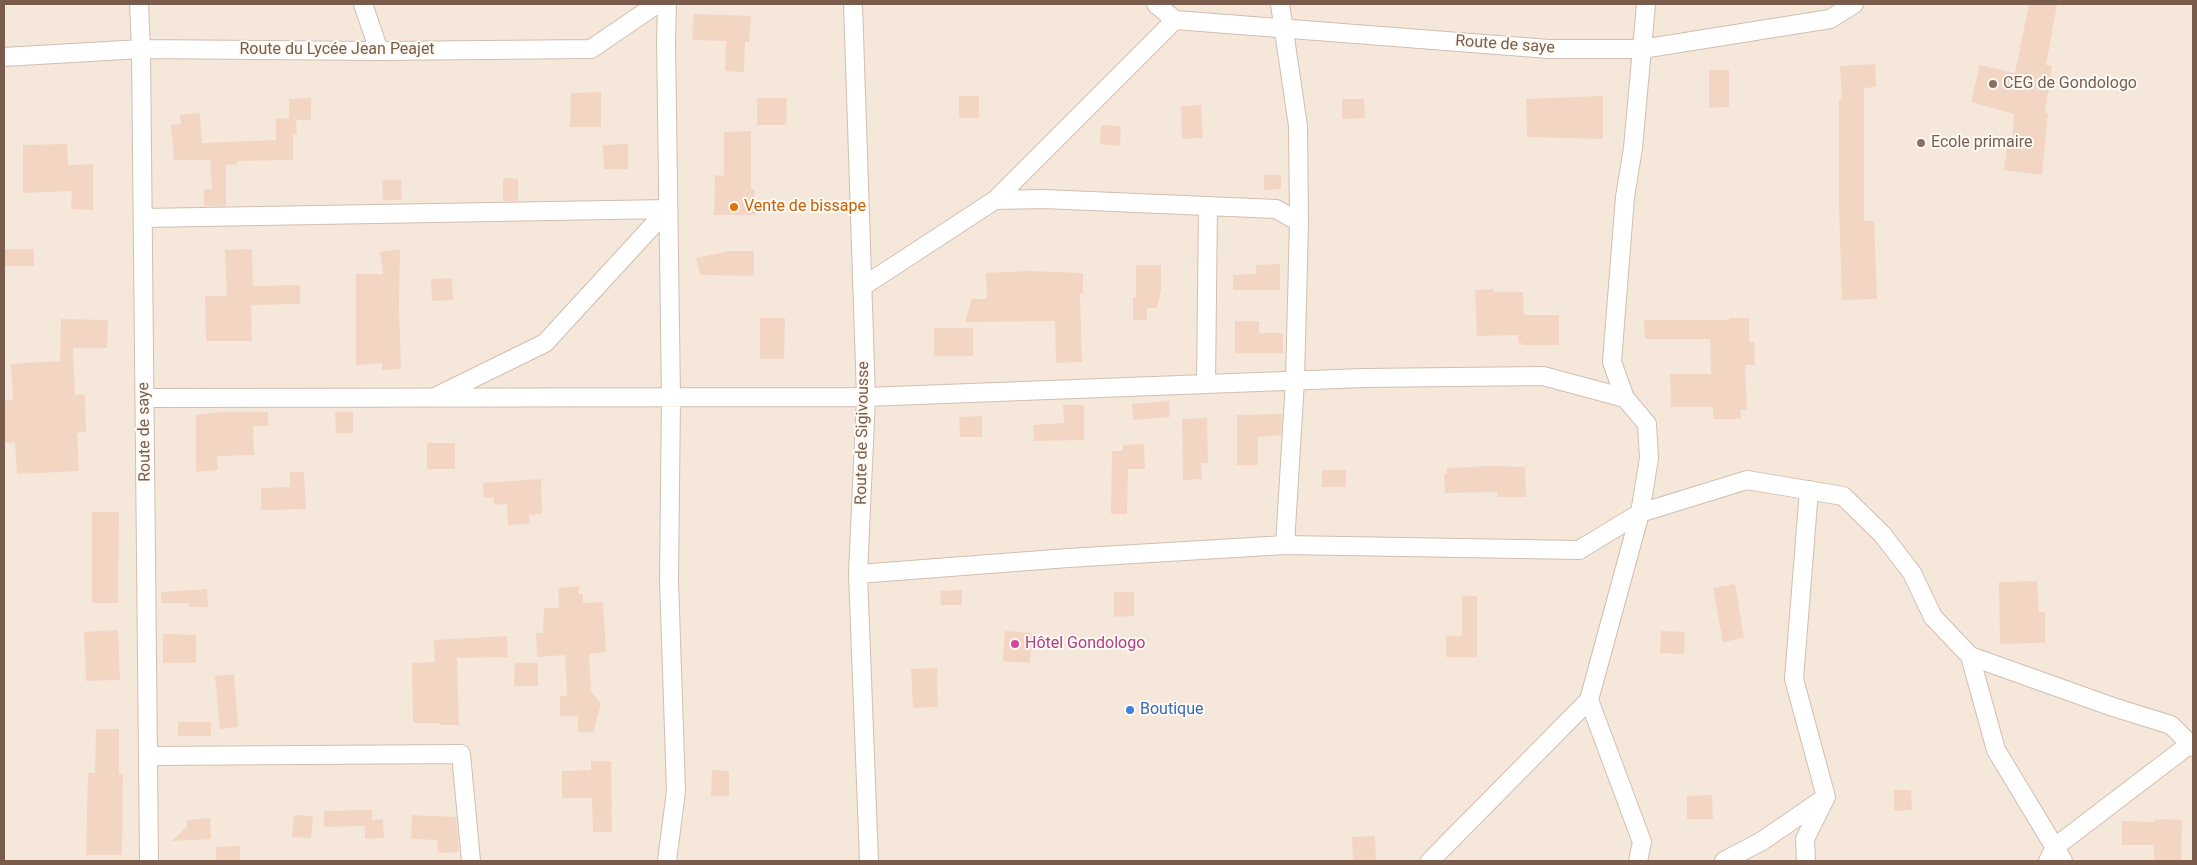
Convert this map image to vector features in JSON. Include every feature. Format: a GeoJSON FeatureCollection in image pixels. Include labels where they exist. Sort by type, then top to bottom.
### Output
{"type":"FeatureCollection","features":[{"type":"Feature","properties":{"kind":"street","name":"Route de saye"},"geometry":{"type":"LineString","coordinates":[[139,4],[143,218],[149,861]]}},
{"type":"Feature","properties":{"kind":"street"},"geometry":{"type":"LineString","coordinates":[[363,4],[379,51]]}},
{"type":"Feature","properties":{"kind":"street","name":"Route du Lycée Jean Peajet"},"geometry":{"type":"LineString","coordinates":[[4,58],[141,49],[379,51],[590,49],[657,4]]}},
{"type":"Feature","properties":{"kind":"street"},"geometry":{"type":"LineString","coordinates":[[667,4],[671,397],[669,580],[676,791],[667,861]]}},
{"type":"Feature","properties":{"kind":"street","name":"Route de Sigivousse"},"geometry":{"type":"LineString","coordinates":[[853,4],[866,397],[858,574],[869,861]]}},
{"type":"Feature","properties":{"kind":"street"},"geometry":{"type":"LineString","coordinates":[[862,287],[995,200],[1175,20],[1156,4]]}},
{"type":"Feature","properties":{"kind":"street"},"geometry":{"type":"LineString","coordinates":[[1280,4],[1298,126],[1299,222],[1295,382],[1285,545]]}},
{"type":"Feature","properties":{"kind":"street"},"geometry":{"type":"LineString","coordinates":[[1430,861],[1589,700],[1640,513],[1649,458],[1647,424],[1625,398],[1612,362],[1626,197],[1646,4]]}},
{"type":"Feature","properties":{"kind":"street","name":"Route de saye"},"geometry":{"type":"LineString","coordinates":[[1175,20],[1549,49],[1642,49],[1830,19],[1854,4]]}},
{"type":"Feature","properties":{"kind":"street"},"geometry":{"type":"LineString","coordinates":[[995,200],[1044,199],[1276,209],[1299,222]]}},
{"type":"Feature","properties":{"kind":"street"},"geometry":{"type":"LineString","coordinates":[[1206,384],[1208,206]]}},
{"type":"Feature","properties":{"kind":"street"},"geometry":{"type":"LineString","coordinates":[[143,218],[668,209]]}},
{"type":"Feature","properties":{"kind":"street"},"geometry":{"type":"LineString","coordinates":[[432,398],[545,344],[668,209]]}},
{"type":"Feature","properties":{"kind":"street"},"geometry":{"type":"LineString","coordinates":[[145,398],[866,397],[1363,378],[1543,376],[1625,398]]}},
{"type":"Feature","properties":{"kind":"street"},"geometry":{"type":"LineString","coordinates":[[858,574],[1068,558],[1285,545],[1579,550],[1640,513],[1747,480],[1843,496],[1882,534],[1912,573],[1933,616],[1970,656],[1996,750],[2055,857],[2192,746],[2171,725],[1970,656]]}},
{"type":"Feature","properties":{"kind":"street"},"geometry":{"type":"LineString","coordinates":[[1806,861],[1805,839],[1826,797],[1794,679],[1809,490]]}},
{"type":"Feature","properties":{"kind":"street"},"geometry":{"type":"LineString","coordinates":[[1589,700],[1642,842],[1638,861]]}},
{"type":"Feature","properties":{"kind":"street"},"geometry":{"type":"LineString","coordinates":[[148,756],[461,754],[470,861]]}},
{"type":"Feature","properties":{"kind":"street"},"geometry":{"type":"LineString","coordinates":[[1724,861],[1762,841],[1826,797]]}},
{"type":"Feature","properties":{"kind":"shaded area"},"geometry":{"type":"Polygon","coordinates":[[[4,4],[2193,4],[2193,861],[4,861],[4,4]]]}},
{"type":"Feature","properties":{"kind":"building"},"geometry":{"type":"Polygon","coordinates":[[[2029,4],[2057,5],[2046,65],[2052,66],[2045,113],[2048,113],[2042,175],[2004,170],[2007,147],[2012,148],[2014,114],[1971,102],[1980,65],[2015,73],[2029,4]]]}},
{"type":"Feature","properties":{"kind":"building"},"geometry":{"type":"Polygon","coordinates":[[[694,14],[751,16],[749,42],[745,42],[744,72],[725,71],[726,41],[692,40],[694,14]]]}},
{"type":"Feature","properties":{"kind":"building"},"geometry":{"type":"Polygon","coordinates":[[[1875,64],[1876,87],[1864,88],[1864,221],[1874,221],[1877,299],[1842,300],[1839,205],[1839,100],[1842,100],[1840,66],[1875,64]]]}},
{"type":"Feature","properties":{"kind":"building"},"geometry":{"type":"Polygon","coordinates":[[[1709,70],[1729,70],[1729,107],[1709,108],[1709,70]]]}},
{"type":"Feature","properties":{"kind":"building"},"geometry":{"type":"Polygon","coordinates":[[[601,92],[601,127],[570,127],[571,93],[601,92]]]}},
{"type":"Feature","properties":{"kind":"building"},"geometry":{"type":"Polygon","coordinates":[[[959,96],[979,96],[979,118],[959,118],[959,96]]]}},
{"type":"Feature","properties":{"kind":"building"},"geometry":{"type":"Polygon","coordinates":[[[1603,96],[1603,139],[1527,137],[1526,99],[1603,96]]]}},
{"type":"Feature","properties":{"kind":"building"},"geometry":{"type":"Polygon","coordinates":[[[311,98],[311,120],[296,120],[297,134],[293,135],[293,160],[237,161],[237,164],[226,165],[226,206],[204,206],[204,189],[212,189],[210,160],[174,160],[171,125],[181,124],[180,115],[200,113],[202,143],[276,140],[276,119],[289,118],[289,99],[311,98]]]}},
{"type":"Feature","properties":{"kind":"building"},"geometry":{"type":"Polygon","coordinates":[[[757,98],[787,98],[786,125],[757,125],[757,98]]]}},
{"type":"Feature","properties":{"kind":"building"},"geometry":{"type":"Polygon","coordinates":[[[1342,99],[1364,99],[1365,118],[1342,119],[1342,99]]]}},
{"type":"Feature","properties":{"kind":"building"},"geometry":{"type":"Polygon","coordinates":[[[1201,105],[1203,138],[1182,139],[1181,106],[1201,105]]]}},
{"type":"Feature","properties":{"kind":"building"},"geometry":{"type":"Polygon","coordinates":[[[1101,125],[1121,126],[1120,146],[1100,144],[1101,125]]]}},
{"type":"Feature","properties":{"kind":"building"},"geometry":{"type":"Polygon","coordinates":[[[751,131],[751,189],[755,189],[755,215],[714,215],[715,175],[724,176],[724,132],[751,131]]]}},
{"type":"Feature","properties":{"kind":"building"},"geometry":{"type":"Polygon","coordinates":[[[67,144],[68,165],[93,164],[93,210],[71,209],[72,191],[23,193],[23,145],[67,144]]]}},
{"type":"Feature","properties":{"kind":"building"},"geometry":{"type":"Polygon","coordinates":[[[628,144],[628,169],[604,169],[603,145],[628,144]]]}},
{"type":"Feature","properties":{"kind":"building"},"geometry":{"type":"Polygon","coordinates":[[[1264,175],[1281,175],[1281,189],[1264,190],[1264,175]]]}},
{"type":"Feature","properties":{"kind":"building"},"geometry":{"type":"Polygon","coordinates":[[[503,178],[518,179],[518,201],[503,201],[503,178]]]}},
{"type":"Feature","properties":{"kind":"building"},"geometry":{"type":"Polygon","coordinates":[[[382,180],[401,180],[402,200],[383,200],[382,180]]]}},
{"type":"Feature","properties":{"kind":"building"},"geometry":{"type":"Polygon","coordinates":[[[4,249],[34,249],[34,266],[4,266],[4,249]]]}},
{"type":"Feature","properties":{"kind":"building"},"geometry":{"type":"Polygon","coordinates":[[[252,249],[253,286],[300,285],[300,304],[251,305],[252,341],[206,341],[205,296],[227,296],[225,250],[252,249]]]}},
{"type":"Feature","properties":{"kind":"building"},"geometry":{"type":"Polygon","coordinates":[[[400,249],[401,369],[382,370],[382,363],[356,365],[356,274],[383,274],[380,252],[400,249]]]}},
{"type":"Feature","properties":{"kind":"building"},"geometry":{"type":"Polygon","coordinates":[[[729,251],[754,251],[754,276],[700,275],[696,258],[729,251]]]}},
{"type":"Feature","properties":{"kind":"building"},"geometry":{"type":"Polygon","coordinates":[[[1280,264],[1280,290],[1233,290],[1233,275],[1256,274],[1256,265],[1280,264]]]}},
{"type":"Feature","properties":{"kind":"building"},"geometry":{"type":"Polygon","coordinates":[[[1136,265],[1161,265],[1161,291],[1157,308],[1147,308],[1147,320],[1133,320],[1133,297],[1136,297],[1136,265]]]}},
{"type":"Feature","properties":{"kind":"building"},"geometry":{"type":"Polygon","coordinates":[[[1029,271],[1083,273],[1083,293],[1080,293],[1082,362],[1056,363],[1055,321],[965,322],[972,299],[987,299],[986,273],[1029,271]]]}},
{"type":"Feature","properties":{"kind":"building"},"geometry":{"type":"Polygon","coordinates":[[[452,278],[453,300],[432,301],[431,279],[452,278]]]}},
{"type":"Feature","properties":{"kind":"building"},"geometry":{"type":"Polygon","coordinates":[[[1494,289],[1494,292],[1523,292],[1524,315],[1559,315],[1559,345],[1522,345],[1522,343],[1518,343],[1518,335],[1477,336],[1475,290],[1494,289]]]}},
{"type":"Feature","properties":{"kind":"building"},"geometry":{"type":"Polygon","coordinates":[[[760,318],[785,318],[784,359],[760,359],[760,318]]]}},
{"type":"Feature","properties":{"kind":"building"},"geometry":{"type":"Polygon","coordinates":[[[1729,318],[1749,318],[1749,342],[1754,342],[1755,365],[1745,365],[1747,410],[1740,410],[1741,419],[1713,419],[1713,407],[1671,407],[1670,374],[1711,374],[1710,339],[1645,339],[1644,320],[1729,320],[1729,318]]]}},
{"type":"Feature","properties":{"kind":"building"},"geometry":{"type":"Polygon","coordinates":[[[61,319],[108,320],[107,348],[73,348],[75,395],[85,395],[86,432],[77,433],[79,471],[17,474],[15,442],[5,443],[4,400],[13,400],[11,364],[60,361],[61,319]]]}},
{"type":"Feature","properties":{"kind":"building"},"geometry":{"type":"Polygon","coordinates":[[[1235,321],[1259,321],[1259,333],[1283,333],[1283,353],[1235,353],[1235,321]]]}},
{"type":"Feature","properties":{"kind":"building"},"geometry":{"type":"Polygon","coordinates":[[[934,328],[973,328],[973,356],[934,356],[934,328]]]}},
{"type":"Feature","properties":{"kind":"building"},"geometry":{"type":"Polygon","coordinates":[[[1169,401],[1170,417],[1133,420],[1132,404],[1169,401]]]}},
{"type":"Feature","properties":{"kind":"building"},"geometry":{"type":"Polygon","coordinates":[[[1063,405],[1084,405],[1084,440],[1034,441],[1033,425],[1064,423],[1063,405]]]}},
{"type":"Feature","properties":{"kind":"building"},"geometry":{"type":"Polygon","coordinates":[[[220,412],[268,412],[268,426],[253,426],[254,455],[217,456],[218,470],[196,472],[196,415],[220,412]]]}},
{"type":"Feature","properties":{"kind":"building"},"geometry":{"type":"Polygon","coordinates":[[[335,412],[353,412],[353,433],[336,433],[335,412]]]}},
{"type":"Feature","properties":{"kind":"building"},"geometry":{"type":"Polygon","coordinates":[[[1282,414],[1281,435],[1258,437],[1258,465],[1237,465],[1237,415],[1282,414]]]}},
{"type":"Feature","properties":{"kind":"building"},"geometry":{"type":"Polygon","coordinates":[[[982,416],[982,437],[960,437],[959,417],[982,416]]]}},
{"type":"Feature","properties":{"kind":"building"},"geometry":{"type":"Polygon","coordinates":[[[1207,418],[1208,463],[1201,463],[1202,479],[1183,480],[1182,419],[1207,418]]]}},
{"type":"Feature","properties":{"kind":"building"},"geometry":{"type":"Polygon","coordinates":[[[427,443],[455,443],[455,469],[427,469],[427,443]]]}},
{"type":"Feature","properties":{"kind":"building"},"geometry":{"type":"Polygon","coordinates":[[[1144,444],[1145,469],[1128,469],[1127,514],[1111,514],[1112,451],[1123,451],[1123,445],[1144,444]]]}},
{"type":"Feature","properties":{"kind":"building"},"geometry":{"type":"Polygon","coordinates":[[[1525,467],[1526,497],[1497,497],[1497,492],[1445,493],[1444,474],[1447,474],[1447,468],[1525,467]]]}},
{"type":"Feature","properties":{"kind":"building"},"geometry":{"type":"Polygon","coordinates":[[[1322,470],[1346,470],[1346,487],[1322,487],[1322,470]]]}},
{"type":"Feature","properties":{"kind":"building"},"geometry":{"type":"Polygon","coordinates":[[[290,472],[304,472],[306,509],[261,510],[261,488],[290,487],[290,472]]]}},
{"type":"Feature","properties":{"kind":"building"},"geometry":{"type":"Polygon","coordinates":[[[541,479],[542,514],[529,515],[530,524],[508,525],[507,504],[494,505],[494,497],[484,498],[483,483],[541,479]]]}},
{"type":"Feature","properties":{"kind":"building"},"geometry":{"type":"Polygon","coordinates":[[[92,512],[119,512],[118,603],[92,603],[92,512]]]}},
{"type":"Feature","properties":{"kind":"building"},"geometry":{"type":"Polygon","coordinates":[[[2037,581],[2039,612],[2045,612],[2045,643],[2000,644],[1999,582],[2037,581]]]}},
{"type":"Feature","properties":{"kind":"building"},"geometry":{"type":"Polygon","coordinates":[[[1735,584],[1744,638],[1723,642],[1713,588],[1735,584]]]}},
{"type":"Feature","properties":{"kind":"building"},"geometry":{"type":"Polygon","coordinates":[[[579,586],[579,594],[583,594],[583,603],[603,602],[606,652],[589,654],[591,691],[601,704],[593,732],[578,732],[578,716],[560,716],[560,696],[567,696],[565,655],[537,657],[536,633],[543,633],[544,608],[559,608],[558,588],[579,586]]]}},
{"type":"Feature","properties":{"kind":"building"},"geometry":{"type":"Polygon","coordinates":[[[207,589],[208,607],[189,607],[189,603],[161,603],[161,592],[207,589]]]}},
{"type":"Feature","properties":{"kind":"building"},"geometry":{"type":"Polygon","coordinates":[[[962,590],[962,605],[941,605],[940,591],[962,590]]]}},
{"type":"Feature","properties":{"kind":"building"},"geometry":{"type":"Polygon","coordinates":[[[1114,592],[1134,592],[1134,616],[1114,617],[1114,592]]]}},
{"type":"Feature","properties":{"kind":"building"},"geometry":{"type":"Polygon","coordinates":[[[1462,596],[1477,596],[1477,657],[1446,657],[1446,636],[1462,636],[1462,596]]]}},
{"type":"Feature","properties":{"kind":"building"},"geometry":{"type":"Polygon","coordinates":[[[118,630],[120,680],[86,681],[84,632],[118,630]]]}},
{"type":"Feature","properties":{"kind":"building"},"geometry":{"type":"Polygon","coordinates":[[[1005,631],[1032,633],[1030,663],[1003,661],[1005,631]]]}},
{"type":"Feature","properties":{"kind":"building"},"geometry":{"type":"Polygon","coordinates":[[[1661,631],[1685,632],[1684,654],[1660,653],[1661,631]]]}},
{"type":"Feature","properties":{"kind":"building"},"geometry":{"type":"Polygon","coordinates":[[[163,634],[196,635],[196,663],[163,663],[163,634]]]}},
{"type":"Feature","properties":{"kind":"building"},"geometry":{"type":"Polygon","coordinates":[[[507,636],[508,657],[457,658],[459,725],[413,723],[412,663],[435,662],[434,640],[507,636]]]}},
{"type":"Feature","properties":{"kind":"building"},"geometry":{"type":"Polygon","coordinates":[[[515,663],[538,663],[538,686],[514,686],[515,663]]]}},
{"type":"Feature","properties":{"kind":"building"},"geometry":{"type":"Polygon","coordinates":[[[937,668],[938,707],[913,708],[911,669],[937,668]]]}},
{"type":"Feature","properties":{"kind":"building"},"geometry":{"type":"Polygon","coordinates":[[[234,674],[238,727],[220,729],[215,676],[234,674]]]}},
{"type":"Feature","properties":{"kind":"building"},"geometry":{"type":"Polygon","coordinates":[[[178,722],[211,722],[211,736],[178,736],[178,722]]]}},
{"type":"Feature","properties":{"kind":"building"},"geometry":{"type":"Polygon","coordinates":[[[96,729],[119,729],[119,774],[123,774],[122,855],[86,855],[88,773],[95,773],[96,729]]]}},
{"type":"Feature","properties":{"kind":"building"},"geometry":{"type":"Polygon","coordinates":[[[591,761],[611,761],[612,832],[593,832],[592,798],[562,798],[562,771],[591,770],[591,761]]]}},
{"type":"Feature","properties":{"kind":"building"},"geometry":{"type":"Polygon","coordinates":[[[712,770],[729,771],[729,796],[711,796],[712,770]]]}},
{"type":"Feature","properties":{"kind":"building"},"geometry":{"type":"Polygon","coordinates":[[[1894,790],[1911,790],[1912,810],[1894,811],[1894,790]]]}},
{"type":"Feature","properties":{"kind":"building"},"geometry":{"type":"Polygon","coordinates":[[[1712,795],[1713,819],[1687,819],[1687,796],[1712,795]]]}},
{"type":"Feature","properties":{"kind":"building"},"geometry":{"type":"Polygon","coordinates":[[[372,810],[372,820],[383,819],[384,838],[365,839],[365,826],[324,827],[324,811],[372,810]]]}},
{"type":"Feature","properties":{"kind":"building"},"geometry":{"type":"Polygon","coordinates":[[[294,815],[313,816],[311,838],[292,837],[294,815]]]}},
{"type":"Feature","properties":{"kind":"building"},"geometry":{"type":"Polygon","coordinates":[[[412,815],[456,817],[459,852],[438,853],[437,840],[411,839],[412,815]]]}},
{"type":"Feature","properties":{"kind":"building"},"geometry":{"type":"Polygon","coordinates":[[[210,818],[211,839],[172,841],[187,827],[187,820],[210,818]]]}},
{"type":"Feature","properties":{"kind":"building"},"geometry":{"type":"Polygon","coordinates":[[[2155,819],[2182,820],[2181,861],[2154,861],[2154,845],[2122,845],[2122,821],[2155,822],[2155,819]]]}},
{"type":"Feature","properties":{"kind":"building"},"geometry":{"type":"Polygon","coordinates":[[[1375,836],[1376,861],[1353,861],[1352,837],[1375,836]]]}},
{"type":"Feature","properties":{"kind":"building"},"geometry":{"type":"Polygon","coordinates":[[[240,846],[240,861],[216,861],[216,847],[240,846]]]}},
{"type":"Feature","properties":{"kind":"place","name":"CEG de Gondologo"},"geometry":{"type":"Point","coordinates":[1993,84]}},
{"type":"Feature","properties":{"kind":"place","name":"Ecole primaire"},"geometry":{"type":"Point","coordinates":[1921,143]}},
{"type":"Feature","properties":{"kind":"place","name":"Vente de bissape"},"geometry":{"type":"Point","coordinates":[734,207]}},
{"type":"Feature","properties":{"kind":"place","name":"Hôtel Gondologo"},"geometry":{"type":"Point","coordinates":[1015,644]}},
{"type":"Feature","properties":{"kind":"place","name":"Boutique"},"geometry":{"type":"Point","coordinates":[1130,710]}}]}
